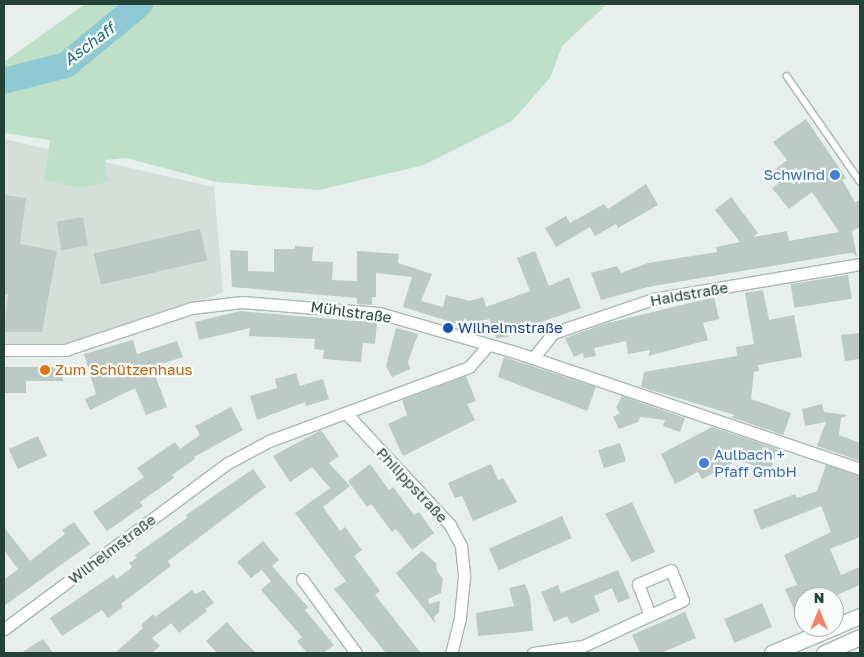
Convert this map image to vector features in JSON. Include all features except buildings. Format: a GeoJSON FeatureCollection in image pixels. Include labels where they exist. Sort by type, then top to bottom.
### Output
{"type":"FeatureCollection","features":[{"type":"Feature","properties":{"kind":"main road"},"geometry":{"type":"LineString","coordinates":[[772,653],[860,616]]}},
{"type":"Feature","properties":{"kind":"main road"},"geometry":{"type":"LineString","coordinates":[[824,653],[860,637]]}},
{"type":"Feature","properties":{"kind":"street","name":"Haidstraße"},"geometry":{"type":"LineString","coordinates":[[532,358],[553,333],[653,299],[860,264]]}},
{"type":"Feature","properties":{"kind":"street","name":"Mühlstraße"},"geometry":{"type":"LineString","coordinates":[[4,350],[66,350],[191,308],[242,302],[292,304],[380,313],[532,358],[860,469]]}},
{"type":"Feature","properties":{"kind":"street","name":"Wilhelmstraße"},"geometry":{"type":"LineString","coordinates":[[4,628],[226,464],[269,441],[469,367],[488,345]]}},
{"type":"Feature","properties":{"kind":"street","name":"Philippstraße"},"geometry":{"type":"LineString","coordinates":[[346,413],[450,525],[461,546],[464,577],[460,618],[451,653]]}},
{"type":"Feature","properties":{"kind":"street"},"geometry":{"type":"LineString","coordinates":[[302,580],[356,653]]}},
{"type":"Feature","properties":{"kind":"street"},"geometry":{"type":"LineString","coordinates":[[533,653],[583,646],[650,615]]}},
{"type":"Feature","properties":{"kind":"lane"},"geometry":{"type":"LineString","coordinates":[[787,76],[860,181]]}},
{"type":"Feature","properties":{"kind":"shaded area"},"geometry":{"type":"Polygon","coordinates":[[[4,139],[214,187],[223,292],[74,353],[4,354],[4,139]]]}},
{"type":"Feature","properties":{"kind":"green space"},"geometry":{"type":"Polygon","coordinates":[[[85,4],[607,4],[562,46],[550,78],[512,121],[424,165],[319,190],[217,182],[126,158],[105,160],[108,182],[80,188],[44,180],[50,140],[4,133],[4,62],[85,4]]]}},
{"type":"Feature","properties":{"kind":"waterway","name":"Aschaff"},"geometry":{"type":"LineString","coordinates":[[4,81],[66,65],[140,4]]}},
{"type":"Feature","properties":{"kind":"place","name":"Schwind"},"geometry":{"type":"Point","coordinates":[835,175]}},
{"type":"Feature","properties":{"kind":"place","name":"Wilhelmstraße"},"geometry":{"type":"Point","coordinates":[448,328]}},
{"type":"Feature","properties":{"kind":"place","name":"Zum Schützenhaus"},"geometry":{"type":"Point","coordinates":[45,370]}},
{"type":"Feature","properties":{"kind":"place","name":"Aulbach + Pfaff GmbH"},"geometry":{"type":"Point","coordinates":[704,463]}}]}
